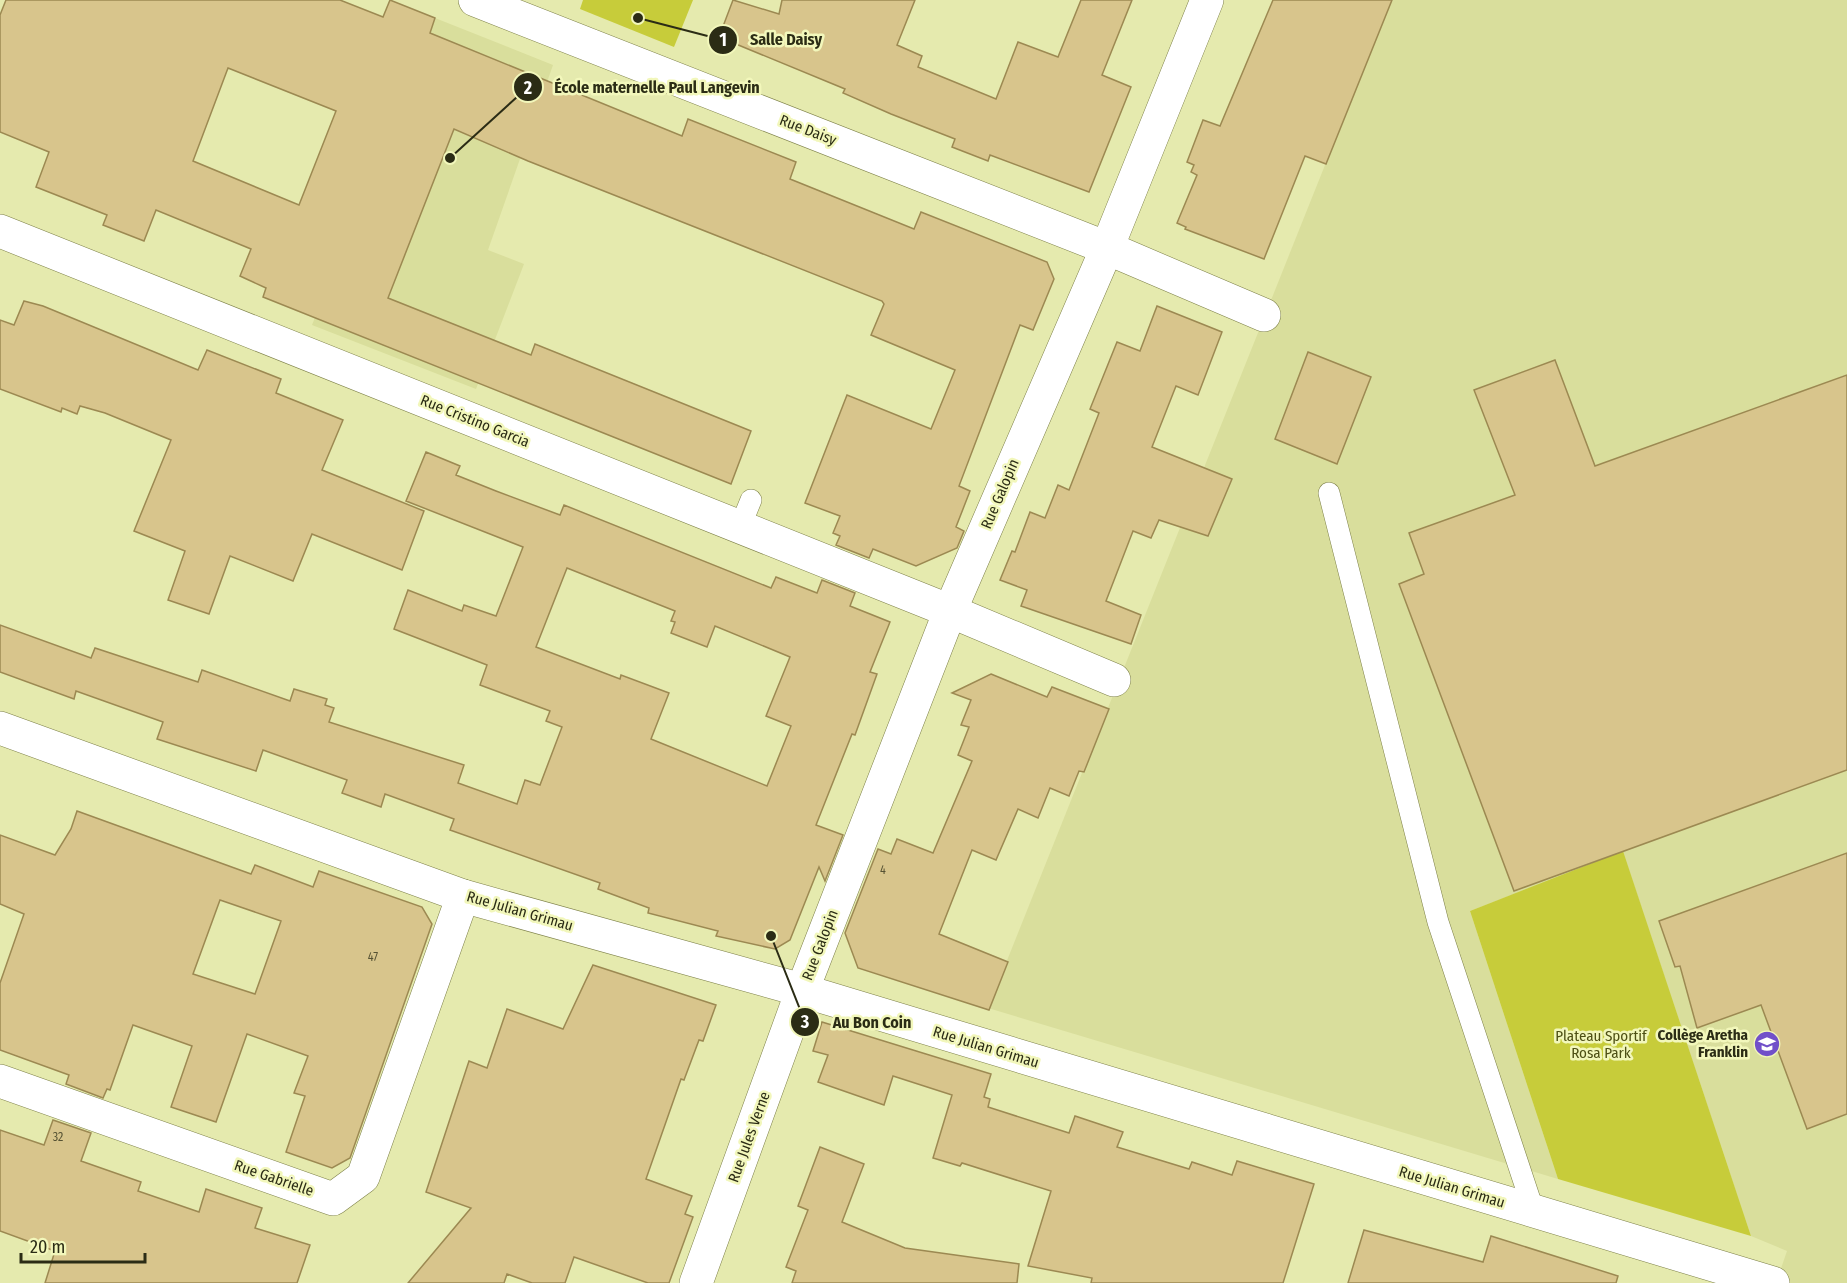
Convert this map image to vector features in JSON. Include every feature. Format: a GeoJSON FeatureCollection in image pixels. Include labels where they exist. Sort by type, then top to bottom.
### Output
{"type":"FeatureCollection","features":[{"type":"Feature","properties":{"kind":"street","name":"Rue Daisy"},"geometry":{"type":"LineString","coordinates":[[475,0],[1107,248],[1264,315]]}},
{"type":"Feature","properties":{"kind":"street","name":"Rue Galopin"},"geometry":{"type":"LineString","coordinates":[[802,991],[950,611],[1107,248],[1207,0]]}},
{"type":"Feature","properties":{"kind":"street","name":"Rue Cristino Garcia"},"geometry":{"type":"LineString","coordinates":[[0,231],[745,514],[950,611],[1114,680]]}},
{"type":"Feature","properties":{"kind":"street","name":"Rue Julian Grimau"},"geometry":{"type":"LineString","coordinates":[[0,728],[463,896],[802,991],[1534,1212],[1731,1278],[1773,1283]]}},
{"type":"Feature","properties":{"kind":"street","name":"Rue Gabrielle"},"geometry":{"type":"LineString","coordinates":[[0,1081],[333,1199],[363,1177],[463,896]]}},
{"type":"Feature","properties":{"kind":"street","name":"Rue Jules Verne"},"geometry":{"type":"LineString","coordinates":[[696,1283],[802,991]]}},
{"type":"Feature","properties":{"kind":"lane"},"geometry":{"type":"LineString","coordinates":[[1329,493],[1438,922],[1534,1212]]}},
{"type":"Feature","properties":{"kind":"shaded area"},"geometry":{"type":"Polygon","coordinates":[[[1391,0],[1847,0],[1847,1283],[1776,1283],[1787,1251],[1751,1236],[1623,852],[1470,911],[1558,1179],[988,1008],[1391,0]]]}},
{"type":"Feature","properties":{"kind":"shaded area"},"geometry":{"type":"Polygon","coordinates":[[[435,18],[553,65],[488,250],[524,264],[476,389],[312,325],[435,18]]]}},
{"type":"Feature","properties":{"kind":"green space"},"geometry":{"type":"Polygon","coordinates":[[[583,0],[693,0],[674,47],[580,9],[583,0]]]}},
{"type":"Feature","properties":{"kind":"green space","name":"Plateau Sportif Rosa Park"},"geometry":{"type":"Polygon","coordinates":[[[1623,851],[1751,1236],[1558,1179],[1470,911],[1623,851]]]}},
{"type":"Feature","properties":{"kind":"building"},"geometry":{"type":"Polygon","coordinates":[[[6,0],[340,0],[383,17],[390,0],[435,18],[430,33],[682,136],[688,119],[796,162],[790,179],[914,229],[921,212],[1047,262],[1054,279],[1033,330],[1020,325],[959,486],[970,491],[956,527],[964,531],[957,548],[916,566],[873,549],[869,558],[836,545],[840,536],[833,533],[840,516],[805,503],[847,395],[931,429],[955,370],[871,335],[884,304],[882,301],[528,161],[454,129],[388,298],[531,355],[535,344],[751,431],[731,484],[263,297],[266,288],[240,276],[251,249],[156,210],[144,241],[103,225],[107,215],[36,187],[49,152],[0,132],[0,15],[6,0]],[[228,68],[193,161],[299,205],[336,111],[228,68]]]}},
{"type":"Feature","properties":{"kind":"building"},"geometry":{"type":"Polygon","coordinates":[[[733,0],[779,14],[782,0],[915,0],[897,45],[922,56],[918,67],[996,99],[1018,42],[1058,57],[1081,0],[1132,0],[1102,75],[1131,87],[1089,192],[990,155],[988,161],[952,147],[955,139],[891,114],[843,93],[845,89],[719,37],[733,0]]]}},
{"type":"Feature","properties":{"kind":"building"},"geometry":{"type":"Polygon","coordinates":[[[1273,0],[1392,0],[1326,164],[1305,156],[1264,259],[1185,229],[1186,227],[1177,223],[1197,175],[1191,172],[1194,165],[1187,162],[1203,120],[1220,126],[1273,0]]]}},
{"type":"Feature","properties":{"kind":"building"},"geometry":{"type":"Polygon","coordinates":[[[24,301],[43,306],[198,370],[207,350],[281,379],[276,393],[343,420],[322,470],[424,511],[402,570],[312,534],[293,581],[230,556],[209,614],[168,600],[185,551],[134,531],[171,440],[105,413],[80,406],[77,414],[62,408],[61,412],[0,389],[0,320],[14,325],[24,301]]]}},
{"type":"Feature","properties":{"kind":"building"},"geometry":{"type":"Polygon","coordinates":[[[1157,306],[1222,332],[1198,395],[1176,386],[1152,447],[1232,479],[1208,536],[1159,520],[1151,538],[1133,531],[1106,601],[1141,615],[1131,644],[1021,606],[1027,590],[1000,580],[1012,551],[1015,552],[1030,512],[1045,518],[1058,485],[1069,490],[1099,413],[1090,409],[1117,342],[1140,351],[1157,306]]]}},
{"type":"Feature","properties":{"kind":"building"},"geometry":{"type":"Polygon","coordinates":[[[1308,352],[1371,377],[1337,464],[1275,439],[1308,352]]]}},
{"type":"Feature","properties":{"kind":"building"},"geometry":{"type":"Polygon","coordinates":[[[1555,360],[1595,466],[1847,375],[1847,770],[1514,891],[1399,584],[1424,574],[1409,533],[1515,495],[1474,390],[1555,360]]]}},
{"type":"Feature","properties":{"kind":"building"},"geometry":{"type":"Polygon","coordinates":[[[426,452],[460,466],[456,475],[496,491],[560,515],[564,505],[771,588],[776,577],[817,593],[822,580],[855,593],[850,606],[890,622],[870,672],[877,674],[855,735],[852,734],[816,825],[843,835],[825,881],[819,867],[790,940],[775,949],[716,936],[718,931],[648,913],[649,908],[598,889],[600,883],[450,830],[454,819],[385,794],[381,807],[342,793],[347,780],[263,750],[256,771],[157,739],[163,722],[76,691],[74,699],[0,672],[0,625],[91,658],[95,648],[198,682],[202,670],[290,701],[294,689],[327,699],[325,705],[334,708],[329,722],[464,765],[458,783],[517,804],[525,780],[540,785],[562,727],[546,721],[550,711],[480,685],[487,665],[394,629],[408,590],[462,611],[464,605],[496,616],[523,547],[406,501],[426,452]],[[567,568],[536,647],[620,679],[621,675],[669,693],[651,739],[767,786],[791,726],[766,716],[790,657],[715,626],[707,647],[671,633],[675,622],[671,621],[675,611],[567,568]]]}},
{"type":"Feature","properties":{"kind":"building"},"geometry":{"type":"Polygon","coordinates":[[[991,674],[1047,697],[1052,687],[1109,709],[1084,772],[1079,771],[1069,796],[1050,788],[1038,818],[1018,809],[996,860],[972,850],[939,934],[1008,962],[989,1010],[858,968],[845,933],[878,849],[891,854],[897,839],[933,853],[972,761],[958,755],[969,727],[961,725],[971,700],[952,693],[991,674]]]}},
{"type":"Feature","properties":{"kind":"building"},"geometry":{"type":"Polygon","coordinates":[[[77,811],[251,874],[255,865],[313,887],[319,871],[422,907],[432,924],[350,1158],[332,1168],[286,1152],[305,1096],[294,1093],[308,1056],[247,1034],[216,1122],[171,1107],[192,1046],[133,1025],[110,1090],[107,1089],[103,1098],[66,1084],[69,1075],[0,1050],[0,983],[24,914],[0,904],[0,835],[55,855],[71,829],[77,811]],[[220,900],[193,974],[255,994],[281,921],[220,900]]]}},
{"type":"Feature","properties":{"kind":"building"},"geometry":{"type":"Polygon","coordinates":[[[1847,853],[1847,1114],[1807,1129],[1761,1005],[1697,1028],[1680,966],[1675,967],[1659,921],[1847,853]]]}},
{"type":"Feature","properties":{"kind":"building"},"geometry":{"type":"Polygon","coordinates":[[[593,965],[716,1005],[703,1041],[699,1040],[684,1080],[681,1079],[646,1179],[692,1196],[685,1214],[693,1217],[669,1283],[648,1283],[574,1257],[565,1283],[532,1283],[507,1274],[504,1283],[408,1283],[471,1208],[426,1192],[469,1061],[487,1068],[507,1009],[563,1029],[593,965]]]}},
{"type":"Feature","properties":{"kind":"building"},"geometry":{"type":"Polygon","coordinates":[[[822,1022],[991,1074],[984,1097],[990,1099],[988,1107],[1069,1133],[1075,1116],[1123,1132],[1117,1147],[1189,1169],[1192,1162],[1232,1175],[1237,1161],[1314,1184],[1283,1283],[1091,1283],[1092,1278],[1028,1266],[1051,1191],[962,1163],[960,1166],[933,1158],[952,1095],[893,1076],[884,1105],[818,1082],[828,1055],[813,1051],[822,1022]]]}},
{"type":"Feature","properties":{"kind":"building"},"geometry":{"type":"Polygon","coordinates":[[[53,1120],[91,1133],[81,1161],[141,1182],[138,1191],[199,1212],[206,1189],[262,1208],[255,1228],[310,1245],[297,1283],[45,1283],[55,1251],[0,1231],[0,1130],[44,1145],[53,1120]]]}},
{"type":"Feature","properties":{"kind":"building"},"geometry":{"type":"Polygon","coordinates":[[[820,1147],[864,1164],[842,1222],[905,1248],[1019,1264],[1017,1283],[792,1283],[796,1271],[786,1267],[808,1210],[798,1206],[820,1147]]]}},
{"type":"Feature","properties":{"kind":"building"},"geometry":{"type":"Polygon","coordinates":[[[1364,1230],[1483,1262],[1491,1236],[1618,1276],[1616,1283],[1348,1283],[1364,1230]]]}},
{"type":"Feature","properties":{"kind":"place","name":"Salle Daisy"},"geometry":{"type":"Point","coordinates":[638,18]}},
{"type":"Feature","properties":{"kind":"place","name":"École maternelle Paul Langevin"},"geometry":{"type":"Point","coordinates":[450,158]}},
{"type":"Feature","properties":{"kind":"place","name":"Au Bon Coin"},"geometry":{"type":"Point","coordinates":[771,936]}},
{"type":"Feature","properties":{"kind":"place","name":"Collège Aretha Franklin"},"geometry":{"type":"Point","coordinates":[1767,1044]}}]}
